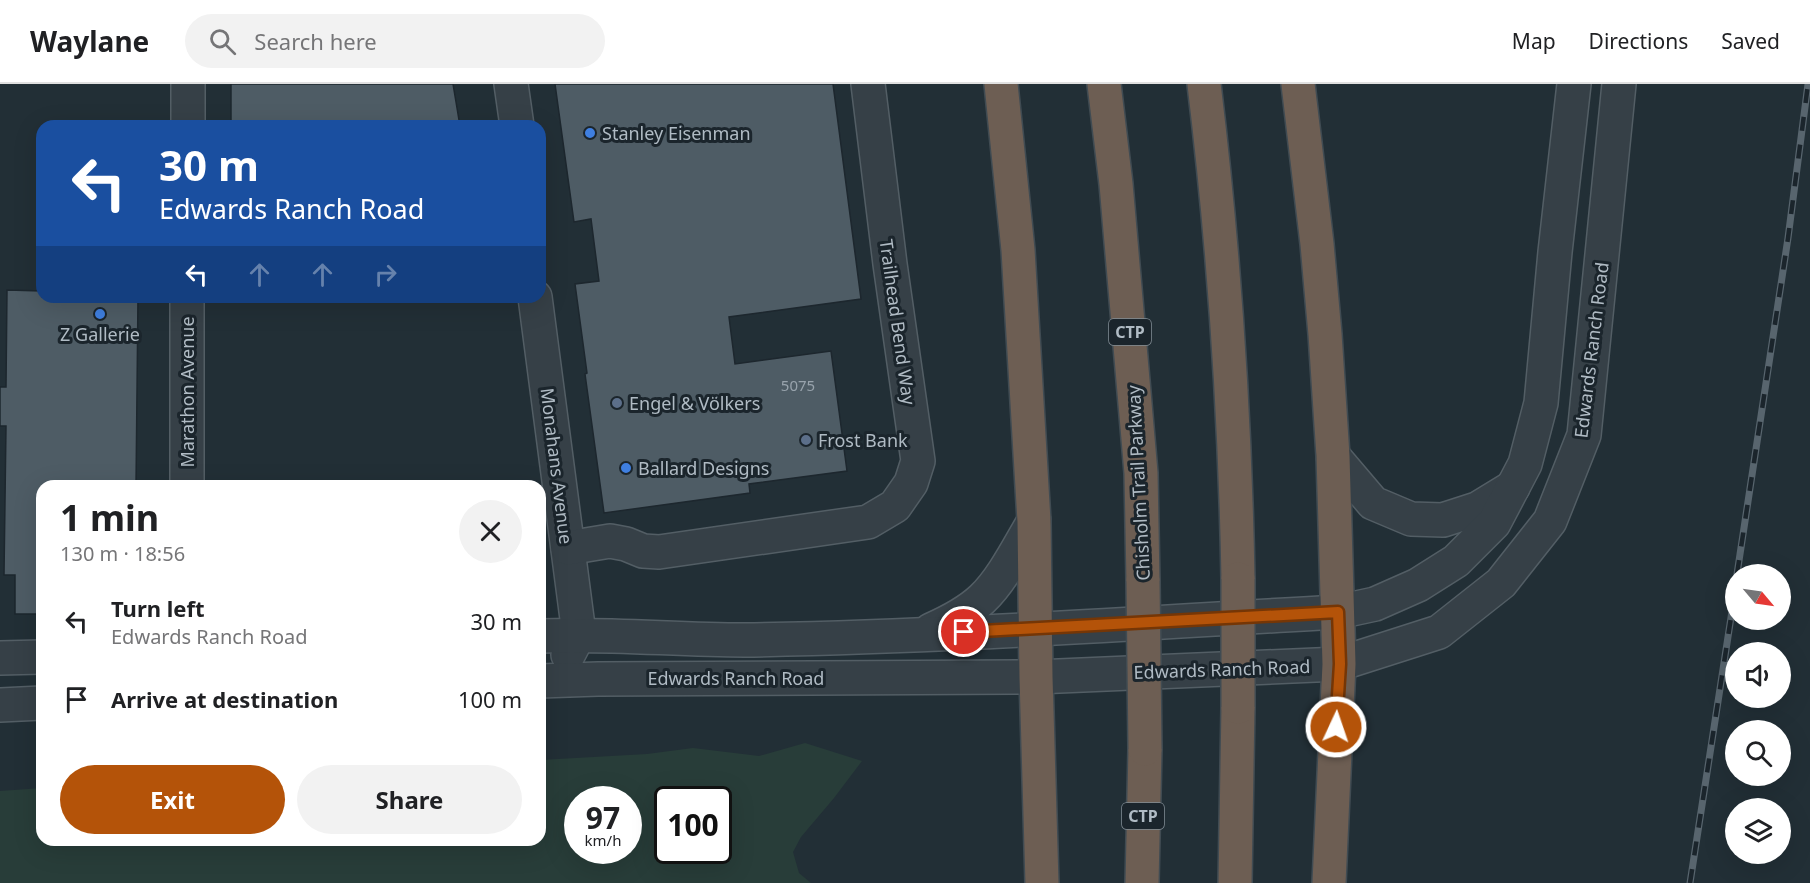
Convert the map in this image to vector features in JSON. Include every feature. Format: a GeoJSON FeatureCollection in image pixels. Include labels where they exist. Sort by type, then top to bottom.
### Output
{"type":"FeatureCollection","features":[{"type":"Feature","properties":{"kind":"highway"},"geometry":{"type":"LineString","coordinates":[[1001,84],[1018,250],[1034,521],[1041,883]]}},
{"type":"Feature","properties":{"kind":"highway","name":"Chisholm Trail Parkway"},"geometry":{"type":"LineString","coordinates":[[1104,84],[1118,207],[1141,474],[1145,749],[1142,883]]}},
{"type":"Feature","properties":{"kind":"highway"},"geometry":{"type":"LineString","coordinates":[[1204,84],[1232,386],[1236,480],[1238,707],[1235,883]]}},
{"type":"Feature","properties":{"kind":"highway"},"geometry":{"type":"LineString","coordinates":[[1299,84],[1319,266],[1333,456],[1340,664],[1329,883]]}},
{"type":"Feature","properties":{"kind":"street"},"geometry":{"type":"LineString","coordinates":[[188,84],[188,120]]}},
{"type":"Feature","properties":{"kind":"street"},"geometry":{"type":"LineString","coordinates":[[511,84],[516,120]]}},
{"type":"Feature","properties":{"kind":"street","name":"Trailhead Bend Way"},"geometry":{"type":"LineString","coordinates":[[568,548],[610,541],[643,551],[659,552],[868,522],[895,506],[911,483],[918,461],[890,264],[868,84]]}},
{"type":"Feature","properties":{"kind":"street"},"geometry":{"type":"LineString","coordinates":[[546,636],[579,634],[742,640],[922,634],[1338,612],[1374,604],[1418,585],[1456,561],[1494,523],[1525,464],[1541,403],[1574,84]]}},
{"type":"Feature","properties":{"kind":"street","name":"Edwards Ranch Road"},"geometry":{"type":"LineString","coordinates":[[546,681],[1036,676],[1340,664],[1439,632],[1501,583],[1550,521],[1584,435],[1619,84]]}},
{"type":"Feature","properties":{"kind":"street","name":"Marathon Avenue"},"geometry":{"type":"LineString","coordinates":[[187,303],[187,480]]}},
{"type":"Feature","properties":{"kind":"street","name":"Monahans Avenue"},"geometry":{"type":"LineString","coordinates":[[536,303],[579,634]]}},
{"type":"Feature","properties":{"kind":"street"},"geometry":{"type":"LineString","coordinates":[[1333,456],[1373,503],[1411,519],[1443,520],[1477,509],[1513,487]]}},
{"type":"Feature","properties":{"kind":"street"},"geometry":{"type":"LineString","coordinates":[[922,634],[967,612],[984,598],[1034,521]]}},
{"type":"Feature","properties":{"kind":"street"},"geometry":{"type":"LineString","coordinates":[[546,666],[567,657],[579,634]]}},
{"type":"Feature","properties":{"kind":"street"},"geometry":{"type":"LineString","coordinates":[[598,679],[604,668],[615,663],[674,659],[742,640]]}},
{"type":"Feature","properties":{"kind":"street"},"geometry":{"type":"LineString","coordinates":[[0,658],[36,657]]}},
{"type":"Feature","properties":{"kind":"street"},"geometry":{"type":"LineString","coordinates":[[0,705],[36,704]]}},
{"type":"Feature","properties":{"kind":"green space"},"geometry":{"type":"Polygon","coordinates":[[[805,743],[862,761],[801,837],[793,852],[799,873],[811,883],[0,883],[0,791],[36,788],[36,846],[546,846],[546,760],[647,754],[693,748],[759,756],[805,743]]]}},
{"type":"Feature","properties":{"kind":"building"},"geometry":{"type":"Polygon","coordinates":[[[231,84],[453,84],[459,120],[231,120],[231,84]]]}},
{"type":"Feature","properties":{"kind":"building"},"geometry":{"type":"Polygon","coordinates":[[[555,84],[833,84],[861,299],[729,317],[735,364],[831,351],[847,471],[749,484],[750,493],[604,513],[575,284],[599,281],[591,219],[574,222],[555,84]]]}},
{"type":"Feature","properties":{"kind":"building"},"geometry":{"type":"Polygon","coordinates":[[[7,290],[36,291],[36,303],[138,303],[136,480],[36,480],[36,614],[15,614],[15,575],[4,575],[6,426],[0,426],[0,387],[6,387],[7,290]]]}},
{"type":"Feature","properties":{"kind":"railway"},"geometry":{"type":"LineString","coordinates":[[1739,564],[1788,238],[1808,84]]}},
{"type":"Feature","properties":{"kind":"railway"},"geometry":{"type":"LineString","coordinates":[[1690,883],[1729,630]]}},
{"type":"Feature","properties":{"kind":"place","name":"Stanley Eisenman"},"geometry":{"type":"Point","coordinates":[590,133]}},
{"type":"Feature","properties":{"kind":"place","name":"Z Gallerie"},"geometry":{"type":"Point","coordinates":[100,314]}},
{"type":"Feature","properties":{"kind":"place","name":"Engel & Völkers"},"geometry":{"type":"Point","coordinates":[617,403]}},
{"type":"Feature","properties":{"kind":"place","name":"Frost Bank"},"geometry":{"type":"Point","coordinates":[806,440]}},
{"type":"Feature","properties":{"kind":"place","name":"Ballard Designs"},"geometry":{"type":"Point","coordinates":[626,468]}},
{"type":"Feature","properties":{"kind":"route"},"geometry":{"type":"LineString","coordinates":[[964,632],[1338,612],[1340,664],[1336,727]]}}]}
